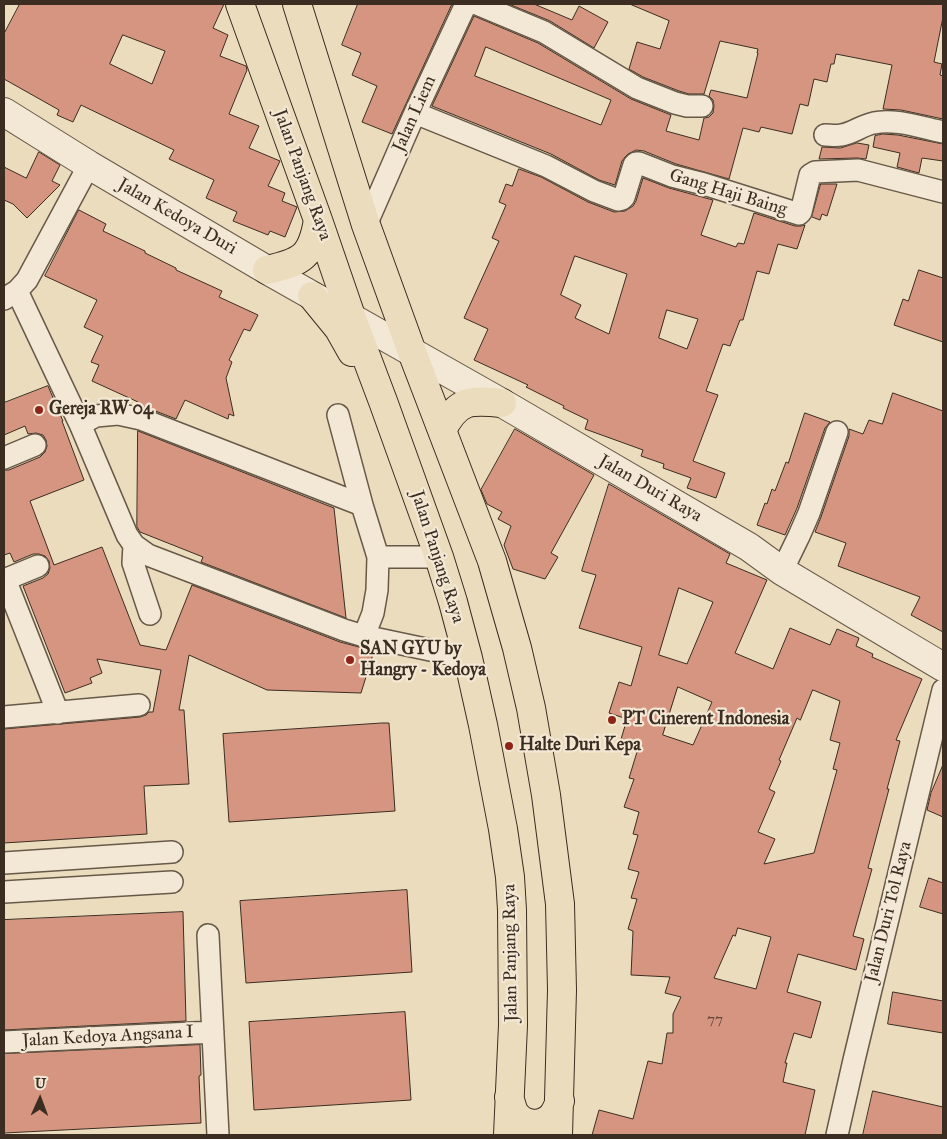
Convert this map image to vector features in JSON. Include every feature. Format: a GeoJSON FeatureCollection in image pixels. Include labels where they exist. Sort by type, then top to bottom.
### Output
{"type":"FeatureCollection","features":[{"type":"Feature","properties":{"kind":"main road","name":"Jalan Panjang Raya"},"geometry":{"type":"LineString","coordinates":[[240,4],[439,556],[468,658],[488,752],[510,877],[513,919],[513,1026],[508,1135]]}},
{"type":"Feature","properties":{"kind":"main road"},"geometry":{"type":"LineString","coordinates":[[297,4],[366,225],[412,352],[492,561],[531,708],[547,805],[560,904],[562,990],[558,1135]]}},
{"type":"Feature","properties":{"kind":"main road"},"geometry":{"type":"LineString","coordinates":[[267,270],[286,266],[304,256],[316,237],[318,220]]}},
{"type":"Feature","properties":{"kind":"main road"},"geometry":{"type":"LineString","coordinates":[[312,296],[339,329],[384,404]]}},
{"type":"Feature","properties":{"kind":"main road"},"geometry":{"type":"LineString","coordinates":[[442,430],[451,414],[463,404],[474,401],[502,403]]}},
{"type":"Feature","properties":{"kind":"main road"},"geometry":{"type":"LineString","coordinates":[[509,1097],[518,1118],[532,1124],[548,1120],[553,1115],[560,1101]]}},
{"type":"Feature","properties":{"kind":"street","name":"Jalan Liem"},"geometry":{"type":"LineString","coordinates":[[366,225],[466,4]]}},
{"type":"Feature","properties":{"kind":"street"},"geometry":{"type":"LineString","coordinates":[[477,4],[544,32],[637,88],[675,103],[687,106],[702,106]]}},
{"type":"Feature","properties":{"kind":"street","name":"Jalan Kedoya Duri"},"geometry":{"type":"LineString","coordinates":[[4,112],[89,166],[352,319]]}},
{"type":"Feature","properties":{"kind":"street","name":"Gang Haji Baing"},"geometry":{"type":"LineString","coordinates":[[416,113],[546,166],[594,191],[618,200],[624,197],[636,163],[672,176],[704,184],[799,214],[810,175],[815,172],[858,170],[943,192]]}},
{"type":"Feature","properties":{"kind":"street"},"geometry":{"type":"LineString","coordinates":[[825,135],[841,135],[874,122],[885,121],[943,132]]}},
{"type":"Feature","properties":{"kind":"street"},"geometry":{"type":"LineString","coordinates":[[89,166],[26,280],[11,295],[80,424],[127,535],[134,545],[148,555],[344,630],[468,658]]}},
{"type":"Feature","properties":{"kind":"street","name":"Jalan Duri Raya"},"geometry":{"type":"LineString","coordinates":[[352,319],[502,403],[749,547],[782,572],[943,667]]}},
{"type":"Feature","properties":{"kind":"street"},"geometry":{"type":"LineString","coordinates":[[80,424],[96,416],[118,414],[141,419],[362,505]]}},
{"type":"Feature","properties":{"kind":"street"},"geometry":{"type":"LineString","coordinates":[[338,415],[378,557],[377,590],[373,613],[364,636]]}},
{"type":"Feature","properties":{"kind":"street"},"geometry":{"type":"LineString","coordinates":[[782,572],[800,536],[837,432]]}},
{"type":"Feature","properties":{"kind":"street"},"geometry":{"type":"LineString","coordinates":[[4,458],[36,446]]}},
{"type":"Feature","properties":{"kind":"street"},"geometry":{"type":"LineString","coordinates":[[134,545],[133,563],[150,614]]}},
{"type":"Feature","properties":{"kind":"street"},"geometry":{"type":"LineString","coordinates":[[378,557],[439,556]]}},
{"type":"Feature","properties":{"kind":"street"},"geometry":{"type":"LineString","coordinates":[[38,566],[5,579],[58,713]]}},
{"type":"Feature","properties":{"kind":"street","name":"Jalan Duri Tol Raya"},"geometry":{"type":"LineString","coordinates":[[837,1135],[943,690]]}},
{"type":"Feature","properties":{"kind":"street"},"geometry":{"type":"LineString","coordinates":[[4,717],[139,706]]}},
{"type":"Feature","properties":{"kind":"street"},"geometry":{"type":"LineString","coordinates":[[172,852],[11,863],[12,892],[172,882]]}},
{"type":"Feature","properties":{"kind":"street"},"geometry":{"type":"LineString","coordinates":[[208,935],[218,1135]]}},
{"type":"Feature","properties":{"kind":"street","name":"Jalan Kedoya Angsana I"},"geometry":{"type":"LineString","coordinates":[[4,1042],[213,1032]]}},
{"type":"Feature","properties":{"kind":"building"},"geometry":{"type":"Polygon","coordinates":[[[20,4],[224,4],[213,28],[228,35],[220,56],[246,66],[247,70],[229,114],[259,126],[249,148],[280,161],[268,186],[285,193],[282,201],[297,207],[285,237],[270,231],[268,235],[233,221],[237,212],[206,198],[214,180],[169,159],[174,150],[81,105],[73,122],[57,115],[59,110],[4,79],[4,34],[20,4]],[[123,35],[110,64],[152,84],[165,51],[123,35]]]}},
{"type":"Feature","properties":{"kind":"building"},"geometry":{"type":"Polygon","coordinates":[[[358,4],[452,4],[392,134],[362,122],[377,86],[352,75],[361,53],[342,45],[358,4]]]}},
{"type":"Feature","properties":{"kind":"building"},"geometry":{"type":"Polygon","coordinates":[[[509,4],[534,4],[572,20],[579,6],[608,22],[594,48],[550,21],[509,4]]]}},
{"type":"Feature","properties":{"kind":"building"},"geometry":{"type":"Polygon","coordinates":[[[630,4],[943,4],[943,17],[934,62],[942,64],[940,75],[943,76],[943,119],[901,110],[883,109],[892,65],[836,54],[834,64],[831,64],[827,82],[814,79],[808,106],[800,104],[792,134],[761,127],[759,132],[743,128],[729,179],[636,150],[628,154],[622,161],[615,185],[599,180],[551,154],[432,106],[474,16],[538,43],[631,99],[671,115],[666,131],[699,140],[704,118],[709,117],[713,113],[713,100],[709,96],[711,90],[747,98],[758,49],[720,41],[704,94],[689,94],[679,91],[643,77],[629,69],[637,42],[660,49],[669,21],[630,4]],[[486,47],[475,76],[601,125],[611,100],[486,47]]]}},
{"type":"Feature","properties":{"kind":"building"},"geometry":{"type":"Polygon","coordinates":[[[883,134],[943,144],[943,161],[922,158],[919,173],[897,167],[900,153],[873,147],[875,136],[883,134]]]}},
{"type":"Feature","properties":{"kind":"building"},"geometry":{"type":"Polygon","coordinates":[[[857,143],[869,145],[866,159],[819,159],[822,147],[840,148],[857,143]]]}},
{"type":"Feature","properties":{"kind":"building"},"geometry":{"type":"Polygon","coordinates":[[[39,152],[60,165],[52,181],[60,185],[27,218],[13,204],[4,200],[4,167],[26,178],[39,152]]]}},
{"type":"Feature","properties":{"kind":"building"},"geometry":{"type":"Polygon","coordinates":[[[519,169],[541,177],[588,202],[614,212],[625,211],[633,206],[643,178],[669,188],[713,200],[701,235],[736,247],[738,243],[744,244],[754,213],[795,226],[805,225],[797,249],[778,244],[769,274],[757,271],[743,320],[740,320],[730,346],[723,344],[706,391],[718,395],[693,461],[725,473],[716,498],[687,488],[691,478],[663,468],[664,464],[641,456],[643,450],[585,429],[588,420],[526,387],[528,385],[474,360],[488,329],[464,318],[499,241],[492,238],[506,205],[499,202],[506,184],[512,186],[519,169]],[[575,256],[561,295],[581,305],[575,318],[609,334],[627,274],[575,256]],[[667,310],[659,338],[687,349],[698,319],[667,310]]]}},
{"type":"Feature","properties":{"kind":"building"},"geometry":{"type":"Polygon","coordinates":[[[821,184],[837,184],[827,216],[822,214],[820,220],[812,217],[821,184]]]}},
{"type":"Feature","properties":{"kind":"building"},"geometry":{"type":"Polygon","coordinates":[[[79,210],[106,224],[103,231],[145,251],[145,253],[176,268],[176,270],[222,291],[219,297],[258,315],[250,331],[244,329],[229,360],[232,362],[226,378],[234,416],[229,414],[228,419],[185,400],[176,419],[138,406],[138,402],[92,381],[99,365],[91,362],[103,336],[84,327],[97,300],[45,276],[79,210]]]}},
{"type":"Feature","properties":{"kind":"building"},"geometry":{"type":"Polygon","coordinates":[[[919,270],[943,278],[943,342],[894,325],[903,299],[908,301],[919,270]]]}},
{"type":"Feature","properties":{"kind":"building"},"geometry":{"type":"Polygon","coordinates":[[[48,386],[84,480],[30,501],[54,565],[102,547],[140,645],[166,650],[192,585],[340,642],[374,651],[361,693],[267,690],[189,655],[179,710],[184,710],[189,784],[144,786],[147,834],[4,843],[4,729],[146,715],[149,712],[153,712],[161,670],[97,659],[102,673],[90,678],[92,683],[65,693],[23,586],[48,574],[50,568],[49,561],[45,556],[33,554],[14,562],[10,553],[4,555],[4,470],[9,470],[40,457],[45,452],[47,446],[43,435],[36,433],[28,434],[25,426],[4,435],[4,403],[48,386]]]}},
{"type":"Feature","properties":{"kind":"building"},"geometry":{"type":"Polygon","coordinates":[[[893,393],[943,411],[943,632],[911,615],[920,597],[838,566],[846,543],[815,532],[849,436],[849,429],[863,434],[869,420],[882,424],[893,393]]]}},
{"type":"Feature","properties":{"kind":"building"},"geometry":{"type":"Polygon","coordinates":[[[805,413],[830,422],[825,428],[797,508],[785,535],[757,525],[772,489],[775,491],[786,462],[788,463],[805,413]]]}},
{"type":"Feature","properties":{"kind":"building"},"geometry":{"type":"Polygon","coordinates":[[[515,429],[594,475],[551,553],[558,557],[545,579],[513,569],[504,545],[511,526],[498,519],[502,512],[487,504],[481,490],[515,429]]]}},
{"type":"Feature","properties":{"kind":"building"},"geometry":{"type":"Polygon","coordinates":[[[138,431],[334,508],[346,618],[201,562],[203,557],[140,532],[137,527],[138,431]]]}},
{"type":"Feature","properties":{"kind":"building"},"geometry":{"type":"Polygon","coordinates":[[[609,484],[730,554],[726,563],[767,580],[735,653],[773,669],[790,628],[830,645],[837,629],[859,638],[856,646],[873,654],[872,657],[922,679],[896,740],[900,741],[868,868],[872,869],[853,936],[864,939],[856,970],[798,954],[787,992],[821,1002],[811,1038],[794,1033],[785,1063],[787,1063],[783,1082],[815,1090],[805,1135],[592,1135],[599,1110],[633,1119],[648,1061],[662,1064],[667,1033],[673,1033],[673,1014],[681,997],[665,993],[670,977],[631,975],[633,931],[628,929],[637,899],[631,898],[639,872],[628,869],[638,835],[633,834],[639,812],[624,807],[634,779],[629,778],[637,752],[619,746],[627,719],[609,713],[619,682],[631,686],[642,647],[579,628],[596,575],[582,571],[609,484]],[[679,588],[659,655],[687,664],[713,602],[679,588]],[[678,687],[663,735],[693,745],[712,702],[678,687]],[[813,690],[800,720],[797,718],[779,760],[781,761],[769,789],[775,792],[758,832],[775,839],[764,864],[814,853],[837,770],[833,769],[840,743],[830,740],[840,701],[813,690]],[[738,928],[735,936],[733,935],[714,978],[756,989],[771,937],[738,928]]]}},
{"type":"Feature","properties":{"kind":"building"},"geometry":{"type":"Polygon","coordinates":[[[389,723],[395,811],[229,822],[223,734],[389,723]]]}},
{"type":"Feature","properties":{"kind":"building"},"geometry":{"type":"Polygon","coordinates":[[[943,765],[943,817],[927,810],[931,793],[943,765]]]}},
{"type":"Feature","properties":{"kind":"building"},"geometry":{"type":"Polygon","coordinates":[[[929,878],[943,883],[943,914],[920,907],[929,878]]]}},
{"type":"Feature","properties":{"kind":"building"},"geometry":{"type":"Polygon","coordinates":[[[407,890],[412,972],[246,983],[240,901],[407,890]]]}},
{"type":"Feature","properties":{"kind":"building"},"geometry":{"type":"Polygon","coordinates":[[[183,912],[186,1021],[4,1030],[4,920],[183,912]]]}},
{"type":"Feature","properties":{"kind":"building"},"geometry":{"type":"Polygon","coordinates":[[[893,992],[943,1001],[943,1033],[888,1024],[893,992]]]}},
{"type":"Feature","properties":{"kind":"building"},"geometry":{"type":"Polygon","coordinates":[[[405,1012],[411,1100],[254,1110],[249,1022],[405,1012]]]}},
{"type":"Feature","properties":{"kind":"building"},"geometry":{"type":"Polygon","coordinates":[[[200,1045],[201,1123],[4,1133],[4,1054],[200,1045]]]}},
{"type":"Feature","properties":{"kind":"building"},"geometry":{"type":"Polygon","coordinates":[[[873,1091],[943,1107],[943,1135],[863,1135],[873,1091]]]}},
{"type":"Feature","properties":{"kind":"place","name":"Gereja RW 04"},"geometry":{"type":"Point","coordinates":[39,410]}},
{"type":"Feature","properties":{"kind":"place","name":"SAN GYU by Hangry - Kedoya"},"geometry":{"type":"Point","coordinates":[350,660]}},
{"type":"Feature","properties":{"kind":"place","name":"PT Cinerent Indonesia"},"geometry":{"type":"Point","coordinates":[612,720]}},
{"type":"Feature","properties":{"kind":"place","name":"Halte Duri Kepa"},"geometry":{"type":"Point","coordinates":[509,746]}}]}
